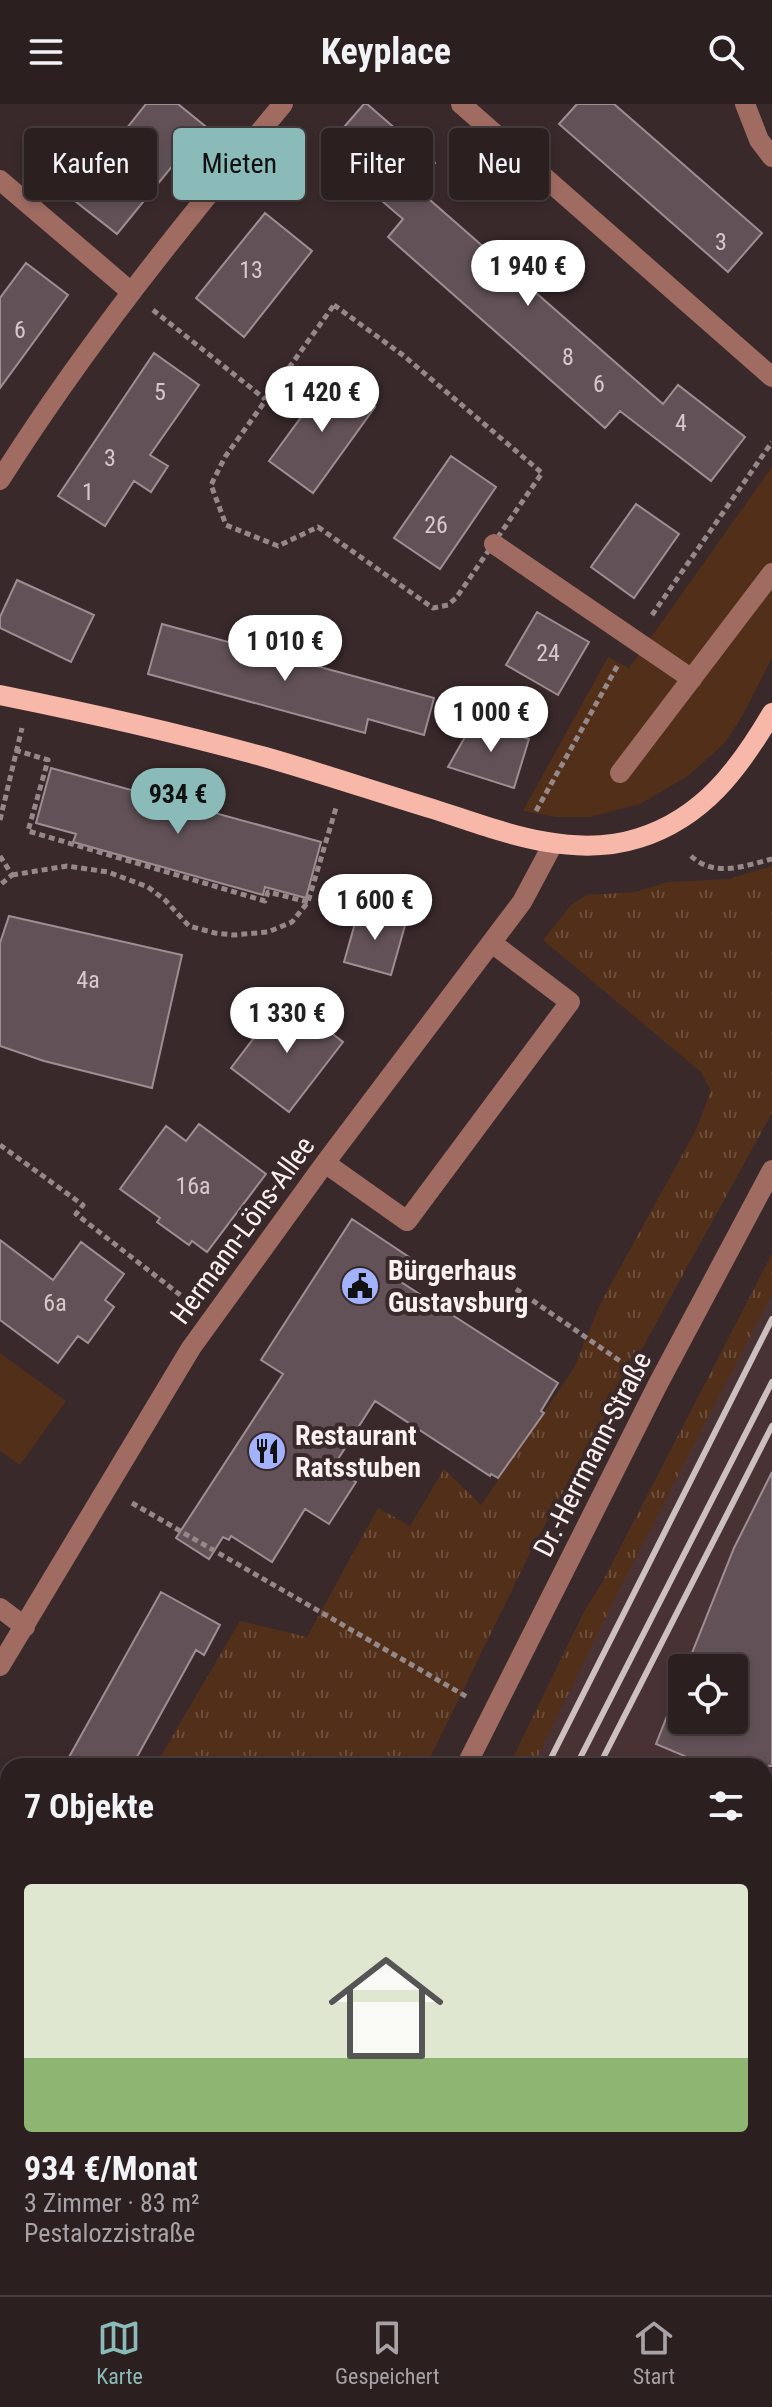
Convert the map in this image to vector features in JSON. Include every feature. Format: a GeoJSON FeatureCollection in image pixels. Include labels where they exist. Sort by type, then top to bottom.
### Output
{"type":"FeatureCollection","features":[{"type":"Feature","properties":{"kind":"main road"},"geometry":{"type":"LineString","coordinates":[[0,695],[266,757],[523,838],[553,844],[612,843],[637,839],[670,826],[695,811],[723,785],[751,749],[772,713]]}},
{"type":"Feature","properties":{"kind":"street"},"geometry":{"type":"LineString","coordinates":[[0,480],[50,401],[130,291],[283,104]]}},
{"type":"Feature","properties":{"kind":"street"},"geometry":{"type":"LineString","coordinates":[[461,104],[772,377]]}},
{"type":"Feature","properties":{"kind":"street"},"geometry":{"type":"LineString","coordinates":[[745,104],[759,140],[772,157]]}},
{"type":"Feature","properties":{"kind":"street"},"geometry":{"type":"LineString","coordinates":[[0,180],[130,291]]}},
{"type":"Feature","properties":{"kind":"street"},"geometry":{"type":"LineString","coordinates":[[494,544],[692,679]]}},
{"type":"Feature","properties":{"kind":"street"},"geometry":{"type":"LineString","coordinates":[[620,773],[772,573]]}},
{"type":"Feature","properties":{"kind":"street","name":"Hermann-Löns-Allee"},"geometry":{"type":"LineString","coordinates":[[0,1666],[211,1319],[492,943],[531,886],[553,844]]}},
{"type":"Feature","properties":{"kind":"street"},"geometry":{"type":"LineString","coordinates":[[325,1163],[407,1221],[570,1002],[492,943]]}},
{"type":"Feature","properties":{"kind":"street","name":"Dr.-Herrmann-Straße"},"geometry":{"type":"LineString","coordinates":[[470,1758],[658,1384],[772,1170]]}},
{"type":"Feature","properties":{"kind":"street"},"geometry":{"type":"LineString","coordinates":[[0,1608],[25,1627]]}},
{"type":"Feature","properties":{"kind":"path"},"geometry":{"type":"LineString","coordinates":[[130,291],[265,399]]}},
{"type":"Feature","properties":{"kind":"path"},"geometry":{"type":"LineString","coordinates":[[334,305],[404,356],[542,473],[494,544],[456,598],[448,605],[433,608],[318,527],[278,546],[226,525],[211,485],[225,457],[334,305]]}},
{"type":"Feature","properties":{"kind":"path"},"geometry":{"type":"LineString","coordinates":[[0,820],[23,727]]}},
{"type":"Feature","properties":{"kind":"path"},"geometry":{"type":"LineString","coordinates":[[15,750],[48,760],[28,831],[265,901],[268,892],[308,902]]}},
{"type":"Feature","properties":{"kind":"path"},"geometry":{"type":"LineString","coordinates":[[0,885],[12,875],[67,866],[108,872],[148,887],[189,926],[215,933],[251,935],[292,922],[308,902],[336,806]]}},
{"type":"Feature","properties":{"kind":"path"},"geometry":{"type":"LineString","coordinates":[[0,856],[12,875]]}},
{"type":"Feature","properties":{"kind":"path"},"geometry":{"type":"LineString","coordinates":[[691,856],[707,867],[718,870],[772,859]]}},
{"type":"Feature","properties":{"kind":"path"},"geometry":{"type":"LineString","coordinates":[[0,1145],[83,1205],[76,1214],[211,1319]]}},
{"type":"Feature","properties":{"kind":"path"},"geometry":{"type":"LineString","coordinates":[[516,1289],[629,1368]]}},
{"type":"Feature","properties":{"kind":"path"},"geometry":{"type":"LineString","coordinates":[[106,1489],[457,1692]]}},
{"type":"Feature","properties":{"kind":"shaded area"},"geometry":{"type":"Polygon","coordinates":[[[772,1254],[772,1758],[513,1758],[586,1608],[602,1583],[772,1254]]]}},
{"type":"Feature","properties":{"kind":"green space"},"geometry":{"type":"Polygon","coordinates":[[[772,467],[772,658],[725,743],[688,776],[640,804],[590,817],[557,817],[523,811],[608,657],[629,668],[772,467]]]}},
{"type":"Feature","properties":{"kind":"green space"},"geometry":{"type":"Polygon","coordinates":[[[772,866],[772,1113],[534,1545],[430,1758],[160,1758],[240,1621],[307,1637],[378,1508],[410,1526],[444,1469],[481,1505],[574,1368],[601,1302],[696,1130],[711,1091],[701,1072],[543,940],[571,905],[587,895],[635,892],[668,882],[729,879],[772,866]]]}},
{"type":"Feature","properties":{"kind":"green space"},"geometry":{"type":"Polygon","coordinates":[[[772,1254],[772,1294],[615,1598],[537,1758],[513,1758],[586,1608],[602,1583],[772,1254]]]}},
{"type":"Feature","properties":{"kind":"green space"},"geometry":{"type":"Polygon","coordinates":[[[0,1353],[66,1401],[20,1465],[0,1451],[0,1353]]]}},
{"type":"Feature","properties":{"kind":"building"},"geometry":{"type":"Polygon","coordinates":[[[146,104],[178,104],[205,126],[173,128],[173,165],[157,185],[157,128],[127,128],[146,104]]]}},
{"type":"Feature","properties":{"kind":"building"},"geometry":{"type":"Polygon","coordinates":[[[367,104],[395,128],[343,128],[367,104]]]}},
{"type":"Feature","properties":{"kind":"building"},"geometry":{"type":"Polygon","coordinates":[[[577,104],[614,104],[762,233],[728,272],[559,124],[577,104]]]}},
{"type":"Feature","properties":{"kind":"building"},"geometry":{"type":"Polygon","coordinates":[[[74,200],[145,200],[117,234],[74,200]]]}},
{"type":"Feature","properties":{"kind":"building"},"geometry":{"type":"Polygon","coordinates":[[[381,200],[430,200],[663,404],[678,385],[745,437],[711,481],[620,411],[605,428],[388,237],[403,219],[381,200]]]}},
{"type":"Feature","properties":{"kind":"building"},"geometry":{"type":"Polygon","coordinates":[[[265,213],[312,251],[244,337],[196,298],[265,213]]]}},
{"type":"Feature","properties":{"kind":"building"},"geometry":{"type":"Polygon","coordinates":[[[26,263],[68,295],[0,388],[0,298],[26,263]]]}},
{"type":"Feature","properties":{"kind":"building"},"geometry":{"type":"Polygon","coordinates":[[[154,353],[199,385],[150,455],[168,466],[151,492],[134,481],[105,526],[58,496],[154,353]]]}},
{"type":"Feature","properties":{"kind":"building"},"geometry":{"type":"Polygon","coordinates":[[[332,375],[375,407],[313,493],[269,461],[332,375]]]}},
{"type":"Feature","properties":{"kind":"building"},"geometry":{"type":"Polygon","coordinates":[[[451,456],[496,487],[440,569],[394,538],[451,456]]]}},
{"type":"Feature","properties":{"kind":"building"},"geometry":{"type":"Polygon","coordinates":[[[636,504],[679,534],[634,598],[591,567],[636,504]]]}},
{"type":"Feature","properties":{"kind":"building"},"geometry":{"type":"Polygon","coordinates":[[[17,580],[94,615],[71,662],[0,628],[0,617],[17,580]]]}},
{"type":"Feature","properties":{"kind":"building"},"geometry":{"type":"Polygon","coordinates":[[[537,612],[589,642],[558,695],[506,665],[537,612]]]}},
{"type":"Feature","properties":{"kind":"building"},"geometry":{"type":"Polygon","coordinates":[[[162,624],[434,698],[424,735],[368,719],[365,733],[148,674],[162,624]]]}},
{"type":"Feature","properties":{"kind":"building"},"geometry":{"type":"Polygon","coordinates":[[[474,721],[529,739],[514,788],[448,767],[474,721]]]}},
{"type":"Feature","properties":{"kind":"building"},"geometry":{"type":"Polygon","coordinates":[[[51,768],[321,842],[306,898],[265,887],[263,895],[73,842],[76,834],[36,823],[51,768]]]}},
{"type":"Feature","properties":{"kind":"building"},"geometry":{"type":"Polygon","coordinates":[[[359,909],[406,922],[391,975],[344,962],[359,909]]]}},
{"type":"Feature","properties":{"kind":"building"},"geometry":{"type":"Polygon","coordinates":[[[9,916],[182,955],[152,1088],[44,1061],[0,1046],[0,943],[9,916]]]}},
{"type":"Feature","properties":{"kind":"building"},"geometry":{"type":"Polygon","coordinates":[[[285,997],[343,1042],[289,1112],[231,1068],[285,997]]]}},
{"type":"Feature","properties":{"kind":"building"},"geometry":{"type":"Polygon","coordinates":[[[199,1124],[266,1174],[207,1252],[192,1241],[189,1245],[157,1222],[160,1218],[120,1189],[166,1126],[186,1141],[199,1124]]]}},
{"type":"Feature","properties":{"kind":"building"},"geometry":{"type":"Polygon","coordinates":[[[352,1219],[415,1261],[401,1282],[558,1383],[541,1411],[544,1413],[498,1478],[490,1476],[375,1401],[333,1467],[356,1482],[329,1524],[305,1509],[272,1562],[231,1536],[229,1540],[223,1537],[209,1559],[176,1538],[283,1374],[261,1360],[352,1219]]]}},
{"type":"Feature","properties":{"kind":"building"},"geometry":{"type":"Polygon","coordinates":[[[0,1240],[53,1280],[81,1242],[124,1274],[105,1300],[114,1307],[88,1343],[78,1336],[58,1363],[0,1320],[0,1240]]]}},
{"type":"Feature","properties":{"kind":"building"},"geometry":{"type":"Polygon","coordinates":[[[772,1472],[772,1758],[689,1758],[656,1744],[668,1714],[668,1734],[748,1734],[748,1654],[692,1654],[734,1548],[772,1472]]]}},
{"type":"Feature","properties":{"kind":"building"},"geometry":{"type":"Polygon","coordinates":[[[161,1592],[220,1625],[204,1655],[196,1650],[136,1758],[68,1758],[161,1592]]]}},
{"type":"Feature","properties":{"kind":"railway"},"geometry":{"type":"LineString","coordinates":[[551,1758],[772,1319]]}},
{"type":"Feature","properties":{"kind":"railway"},"geometry":{"type":"LineString","coordinates":[[580,1758],[772,1382]]}},
{"type":"Feature","properties":{"kind":"railway"},"geometry":{"type":"LineString","coordinates":[[603,1758],[772,1426]]}},
{"type":"Feature","properties":{"kind":"place","name":"Bürgerhaus Gustavsburg"},"geometry":{"type":"Point","coordinates":[360,1286]}},
{"type":"Feature","properties":{"kind":"place","name":"Restaurant Ratsstuben"},"geometry":{"type":"Point","coordinates":[267,1451]}}]}
